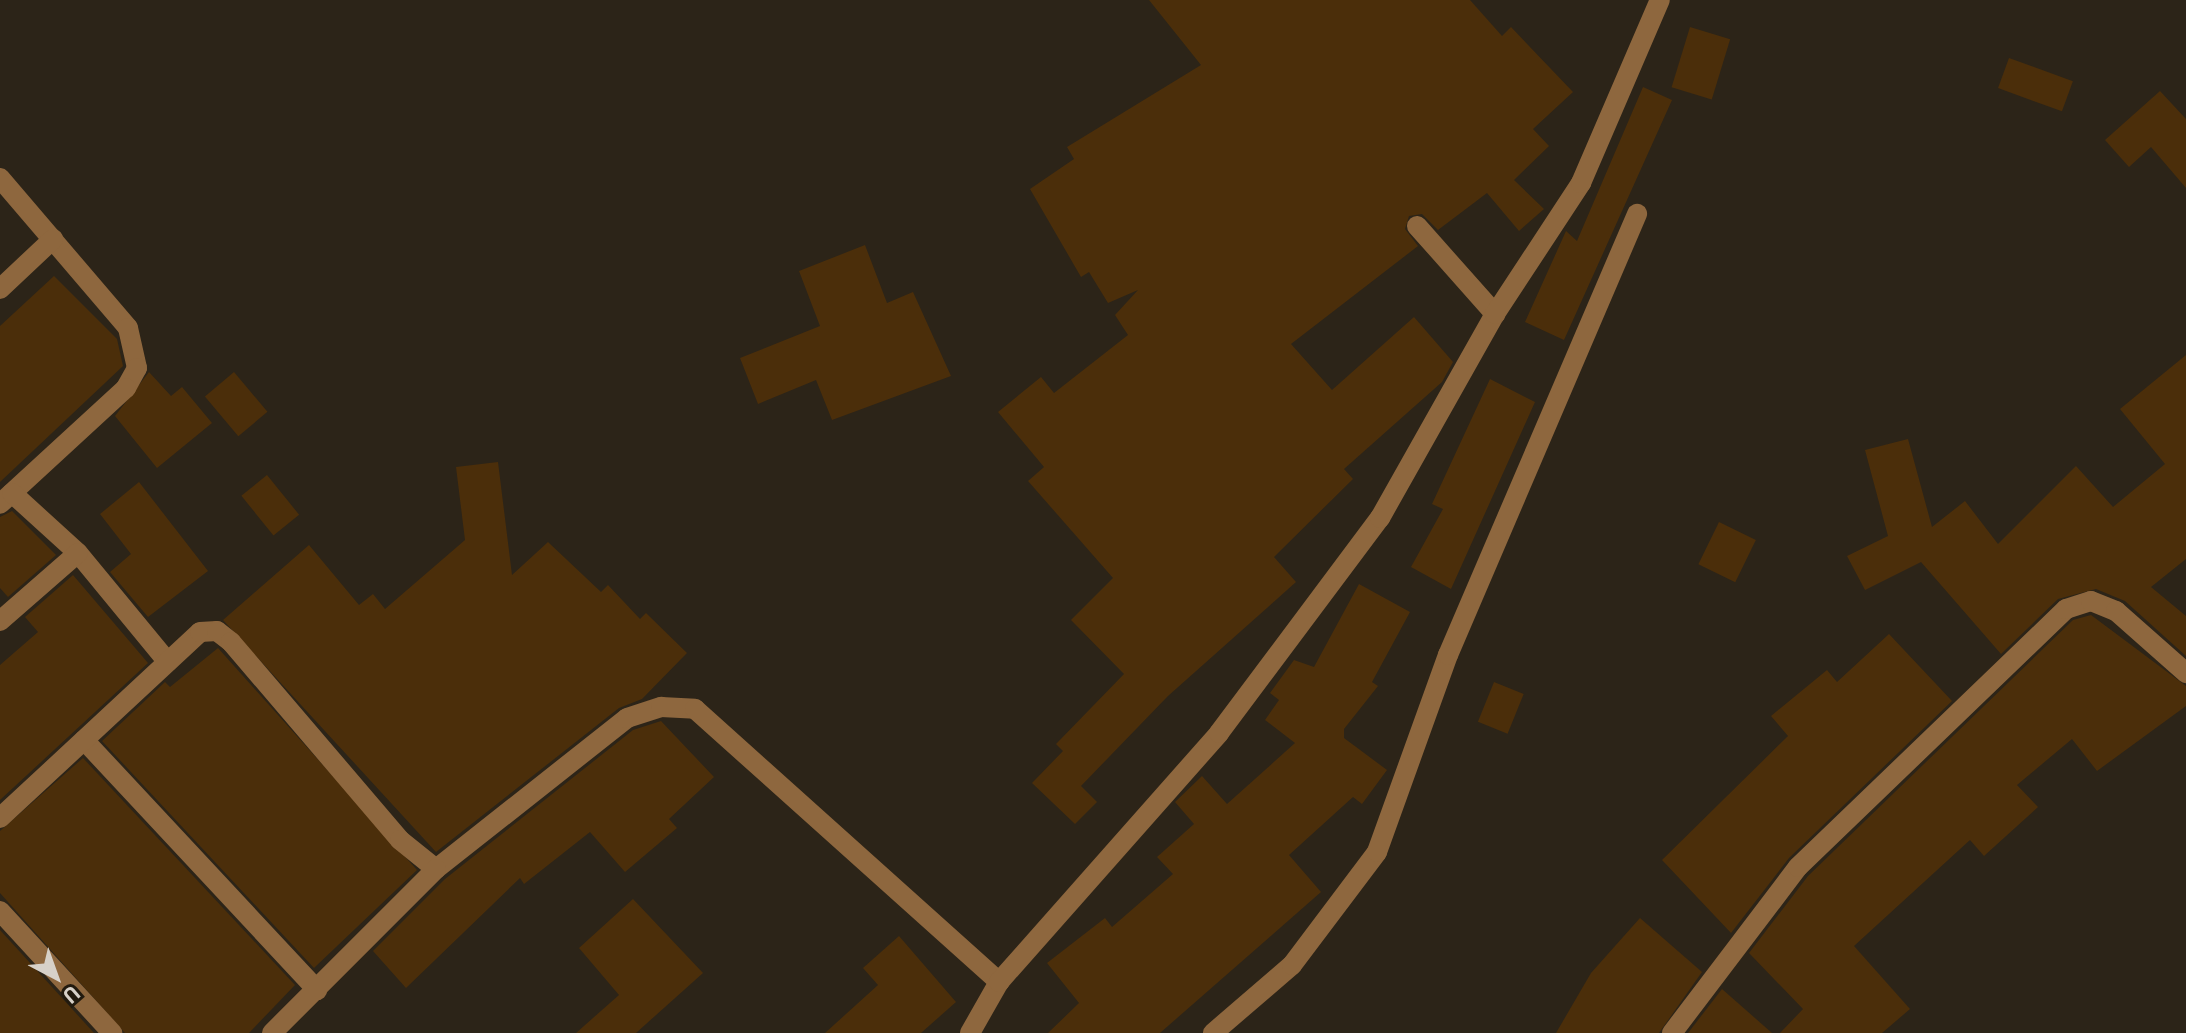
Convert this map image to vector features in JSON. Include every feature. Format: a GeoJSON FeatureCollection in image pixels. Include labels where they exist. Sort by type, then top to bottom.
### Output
{"type":"FeatureCollection","features":[{"type":"Feature","properties":{"kind":"street"},"geometry":{"type":"LineString","coordinates":[[971,1032],[999,982],[1219,733],[1380,518],[1495,314],[1581,183],[1660,0]]}},
{"type":"Feature","properties":{"kind":"street"},"geometry":{"type":"LineString","coordinates":[[0,178],[128,328],[137,368],[6,499],[78,553],[168,662]]}},
{"type":"Feature","properties":{"kind":"street"},"geometry":{"type":"LineString","coordinates":[[1213,1033],[1292,965],[1377,852],[1448,655],[1637,214]]}},
{"type":"Feature","properties":{"kind":"street"},"geometry":{"type":"LineString","coordinates":[[1417,226],[1495,314]]}},
{"type":"Feature","properties":{"kind":"street"},"geometry":{"type":"LineString","coordinates":[[0,289],[53,239]]}},
{"type":"Feature","properties":{"kind":"street"},"geometry":{"type":"LineString","coordinates":[[0,621],[78,553]]}},
{"type":"Feature","properties":{"kind":"street"},"geometry":{"type":"LineString","coordinates":[[1672,1033],[1798,867],[2066,609],[2091,601],[2116,611],[2186,673]]}},
{"type":"Feature","properties":{"kind":"street"},"geometry":{"type":"LineString","coordinates":[[0,818],[200,632],[217,631],[400,840],[436,869]]}},
{"type":"Feature","properties":{"kind":"street"},"geometry":{"type":"LineString","coordinates":[[272,1033],[436,869],[627,718],[661,707],[695,709],[999,982]]}},
{"type":"Feature","properties":{"kind":"street"},"geometry":{"type":"LineString","coordinates":[[84,740],[317,990]]}},
{"type":"Feature","properties":{"kind":"street"},"geometry":{"type":"LineString","coordinates":[[0,911],[112,1033]]}},
{"type":"Feature","properties":{"kind":"building"},"geometry":{"type":"Polygon","coordinates":[[[1149,0],[1470,0],[1502,36],[1511,27],[1573,92],[1533,129],[1549,146],[1514,180],[1544,209],[1519,231],[1487,193],[1438,230],[1422,214],[1409,216],[1405,229],[1418,246],[1291,344],[1332,390],[1414,317],[1453,362],[1442,382],[1344,469],[1353,479],[1274,557],[1296,582],[1168,696],[1081,786],[1097,802],[1075,824],[1032,783],[1063,751],[1056,744],[1124,674],[1071,620],[1113,578],[1028,481],[1044,467],[998,412],[1041,377],[1054,393],[1128,335],[1115,315],[1138,290],[1108,303],[1089,272],[1081,277],[1030,189],[1074,159],[1067,147],[1201,65],[1149,0]]]}},
{"type":"Feature","properties":{"kind":"building"},"geometry":{"type":"Polygon","coordinates":[[[1690,27],[1730,39],[1712,100],[1672,87],[1690,27]]]}},
{"type":"Feature","properties":{"kind":"building"},"geometry":{"type":"Polygon","coordinates":[[[2009,58],[2073,81],[2062,111],[1998,88],[2009,58]]]}},
{"type":"Feature","properties":{"kind":"building"},"geometry":{"type":"Polygon","coordinates":[[[1643,87],[1672,100],[1564,340],[1525,322],[1566,231],[1577,241],[1643,87]]]}},
{"type":"Feature","properties":{"kind":"building"},"geometry":{"type":"Polygon","coordinates":[[[2160,91],[2186,119],[2186,188],[2151,147],[2129,167],[2105,140],[2160,91]]]}},
{"type":"Feature","properties":{"kind":"building"},"geometry":{"type":"Polygon","coordinates":[[[865,245],[887,303],[913,292],[951,376],[832,420],[816,380],[758,404],[740,358],[820,326],[799,271],[865,245]]]}},
{"type":"Feature","properties":{"kind":"building"},"geometry":{"type":"Polygon","coordinates":[[[54,276],[117,339],[123,366],[0,482],[0,326],[54,276]]]}},
{"type":"Feature","properties":{"kind":"building"},"geometry":{"type":"Polygon","coordinates":[[[2186,355],[2186,559],[2151,587],[2186,616],[2186,656],[2125,601],[2096,589],[2058,599],[2001,654],[1921,562],[1865,590],[1847,556],[1888,536],[1865,450],[1908,439],[1932,527],[1965,501],[1998,544],[2076,466],[2113,507],[2165,464],[2120,409],[2186,355]]]}},
{"type":"Feature","properties":{"kind":"building"},"geometry":{"type":"Polygon","coordinates":[[[149,372],[171,396],[182,387],[212,423],[157,468],[115,416],[149,372]]]}},
{"type":"Feature","properties":{"kind":"building"},"geometry":{"type":"Polygon","coordinates":[[[234,372],[267,412],[238,436],[205,396],[234,372]]]}},
{"type":"Feature","properties":{"kind":"building"},"geometry":{"type":"Polygon","coordinates":[[[1490,379],[1535,402],[1451,589],[1411,567],[1443,509],[1432,504],[1490,379]]]}},
{"type":"Feature","properties":{"kind":"building"},"geometry":{"type":"Polygon","coordinates":[[[498,462],[512,575],[548,542],[601,592],[608,585],[640,619],[646,613],[687,653],[642,699],[619,708],[436,852],[223,620],[309,545],[359,605],[373,594],[385,609],[465,540],[456,467],[498,462]]]}},
{"type":"Feature","properties":{"kind":"building"},"geometry":{"type":"Polygon","coordinates":[[[267,475],[299,515],[273,535],[241,496],[267,475]]]}},
{"type":"Feature","properties":{"kind":"building"},"geometry":{"type":"Polygon","coordinates":[[[139,482],[208,571],[148,617],[110,572],[131,554],[100,514],[139,482]]]}},
{"type":"Feature","properties":{"kind":"building"},"geometry":{"type":"Polygon","coordinates":[[[12,511],[56,555],[8,597],[0,588],[0,517],[12,511]]]}},
{"type":"Feature","properties":{"kind":"building"},"geometry":{"type":"Polygon","coordinates":[[[1719,522],[1756,540],[1735,582],[1698,564],[1719,522]]]}},
{"type":"Feature","properties":{"kind":"building"},"geometry":{"type":"Polygon","coordinates":[[[73,575],[148,663],[0,800],[0,665],[38,632],[25,617],[73,575]]]}},
{"type":"Feature","properties":{"kind":"building"},"geometry":{"type":"Polygon","coordinates":[[[1359,584],[1410,612],[1372,682],[1378,686],[1344,729],[1344,738],[1387,770],[1362,804],[1353,797],[1289,855],[1321,892],[1160,1033],[1048,1033],[1079,1003],[1047,963],[1105,918],[1112,927],[1173,874],[1157,857],[1194,824],[1175,802],[1202,776],[1227,804],[1295,743],[1265,720],[1279,700],[1270,693],[1294,660],[1314,667],[1359,584]]]}},
{"type":"Feature","properties":{"kind":"building"},"geometry":{"type":"Polygon","coordinates":[[[2091,615],[2186,686],[2186,706],[2097,771],[2072,739],[2017,785],[2038,807],[1984,856],[1970,840],[1854,946],[1910,1009],[1882,1033],[1780,1033],[1803,1009],[1749,953],[1808,876],[2073,620],[2091,615]]]}},
{"type":"Feature","properties":{"kind":"building"},"geometry":{"type":"Polygon","coordinates":[[[1889,634],[1952,701],[1789,858],[1731,933],[1662,860],[1788,736],[1771,716],[1827,670],[1837,682],[1889,634]]]}},
{"type":"Feature","properties":{"kind":"building"},"geometry":{"type":"Polygon","coordinates":[[[218,648],[417,870],[314,968],[102,741],[165,682],[170,687],[218,648]]]}},
{"type":"Feature","properties":{"kind":"building"},"geometry":{"type":"Polygon","coordinates":[[[1494,682],[1524,694],[1508,734],[1478,722],[1494,682]]]}},
{"type":"Feature","properties":{"kind":"building"},"geometry":{"type":"Polygon","coordinates":[[[661,721],[714,777],[669,819],[677,828],[625,872],[590,832],[524,884],[520,878],[406,988],[373,951],[445,879],[633,730],[661,721]]]}},
{"type":"Feature","properties":{"kind":"building"},"geometry":{"type":"Polygon","coordinates":[[[83,758],[295,985],[249,1033],[125,1033],[0,893],[0,831],[83,758]]]}},
{"type":"Feature","properties":{"kind":"building"},"geometry":{"type":"Polygon","coordinates":[[[633,899],[703,973],[636,1033],[576,1033],[619,995],[579,948],[633,899]]]}},
{"type":"Feature","properties":{"kind":"building"},"geometry":{"type":"Polygon","coordinates":[[[1640,918],[1702,972],[1659,1033],[1556,1033],[1591,973],[1640,918]]]}},
{"type":"Feature","properties":{"kind":"building"},"geometry":{"type":"Polygon","coordinates":[[[0,930],[94,1033],[0,1033],[0,930]]]}},
{"type":"Feature","properties":{"kind":"building"},"geometry":{"type":"Polygon","coordinates":[[[899,936],[956,1002],[921,1033],[825,1033],[878,985],[863,968],[899,936]]]}},
{"type":"Feature","properties":{"kind":"building"},"geometry":{"type":"Polygon","coordinates":[[[1722,989],[1772,1033],[1688,1033],[1722,989]]]}}]}
